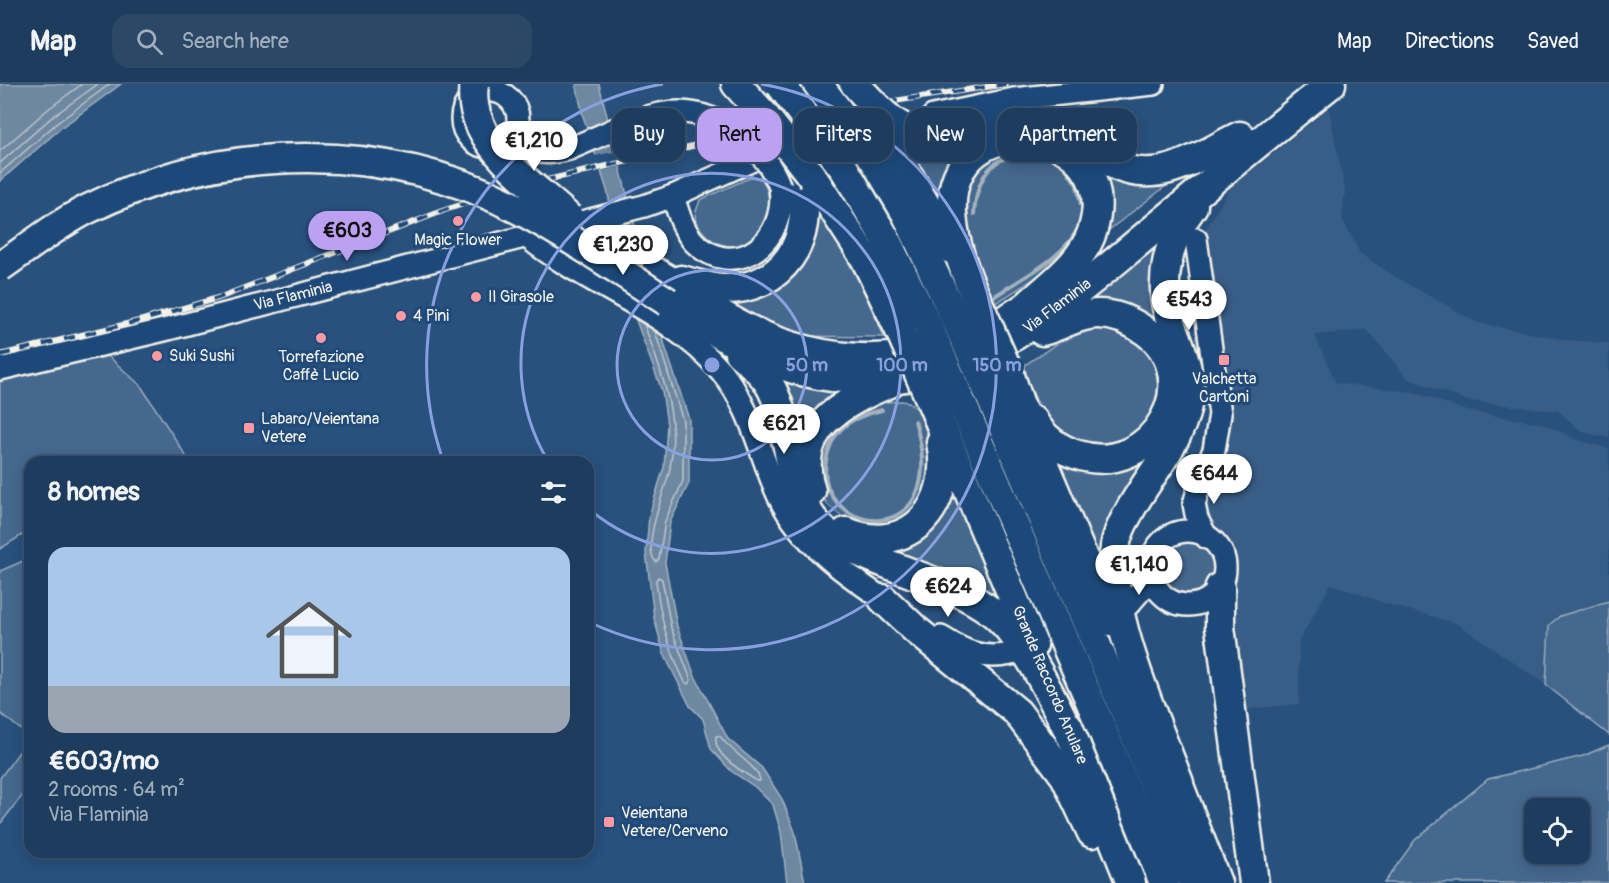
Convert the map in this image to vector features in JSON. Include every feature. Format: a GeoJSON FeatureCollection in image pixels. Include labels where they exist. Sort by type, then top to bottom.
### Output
{"type":"FeatureCollection","features":[{"type":"Feature","properties":{"kind":"highway","name":"Grande Raccordo Anulare"},"geometry":{"type":"LineString","coordinates":[[736,84],[764,115],[798,183],[866,258],[902,335],[941,399],[1103,732],[1164,883]]}},
{"type":"Feature","properties":{"kind":"highway","name":"Grande Raccordo Anulare"},"geometry":{"type":"LineString","coordinates":[[780,84],[845,170],[880,229],[955,317]]}},
{"type":"Feature","properties":{"kind":"highway","name":"Grande Raccordo Anulare"},"geometry":{"type":"LineString","coordinates":[[818,84],[840,108]]}},
{"type":"Feature","properties":{"kind":"highway"},"geometry":{"type":"LineString","coordinates":[[840,84],[855,108]]}},
{"type":"Feature","properties":{"kind":"highway"},"geometry":{"type":"LineString","coordinates":[[855,84],[884,116],[905,131]]}},
{"type":"Feature","properties":{"kind":"highway","name":"Via Flaminia"},"geometry":{"type":"LineString","coordinates":[[0,267],[72,218],[131,190],[227,163],[272,158],[314,157],[386,165],[473,189],[528,214],[747,350],[797,370],[857,379],[904,378],[971,360],[1007,330],[1079,290],[1211,183],[1238,149],[1303,84]]}},
{"type":"Feature","properties":{"kind":"highway","name":"Via Flaminia"},"geometry":{"type":"LineString","coordinates":[[1029,304],[1238,149],[1331,84]]}},
{"type":"Feature","properties":{"kind":"highway"},"geometry":{"type":"LineString","coordinates":[[489,86],[475,112],[486,138],[580,218]]}},
{"type":"Feature","properties":{"kind":"highway"},"geometry":{"type":"LineString","coordinates":[[985,125],[1033,122],[1059,128],[1119,166],[1150,172],[1180,167],[1238,149]]}},
{"type":"Feature","properties":{"kind":"highway"},"geometry":{"type":"LineString","coordinates":[[1028,136],[1051,141],[1071,153],[1090,180],[1096,210],[1091,234],[1075,262],[1029,304],[1007,330],[1099,314],[1119,316],[1137,325],[1157,341],[1171,368],[1173,396],[1167,416],[1146,442],[1124,455],[1097,459],[1065,451],[1051,442],[1036,425],[955,317],[967,277],[957,246],[952,213],[953,193],[961,171],[974,155],[1002,139],[1028,136]]}},
{"type":"Feature","properties":{"kind":"highway"},"geometry":{"type":"LineString","coordinates":[[0,244],[64,202],[140,168],[207,149],[275,140],[353,142],[422,154],[497,180],[580,218]]}},
{"type":"Feature","properties":{"kind":"highway"},"geometry":{"type":"LineString","coordinates":[[1196,239],[1203,215],[1238,149]]}},
{"type":"Feature","properties":{"kind":"highway","name":"Grande Raccordo Anulare"},"geometry":{"type":"LineString","coordinates":[[887,162],[906,213],[955,317],[941,399],[1131,883]]}},
{"type":"Feature","properties":{"kind":"highway"},"geometry":{"type":"LineString","coordinates":[[888,162],[967,277]]}},
{"type":"Feature","properties":{"kind":"highway"},"geometry":{"type":"LineString","coordinates":[[658,273],[721,289],[757,284],[773,275],[789,262],[801,236],[805,213],[798,183]]}},
{"type":"Feature","properties":{"kind":"highway"},"geometry":{"type":"LineString","coordinates":[[1211,183],[1180,225],[1172,243],[1166,270],[1168,313],[1187,370],[1189,390],[1184,416],[1174,438],[1129,511],[1117,538],[1114,555],[1120,615],[1217,883]]}},
{"type":"Feature","properties":{"kind":"highway","name":"Via Flaminia"},"geometry":{"type":"LineString","coordinates":[[580,218],[658,273],[741,325],[797,349],[832,356],[866,358],[917,354],[1007,330]]}},
{"type":"Feature","properties":{"kind":"highway"},"geometry":{"type":"LineString","coordinates":[[705,325],[752,365],[768,382],[782,415],[799,494],[817,525],[843,544],[956,591],[992,612],[1017,639],[1075,743]]}},
{"type":"Feature","properties":{"kind":"highway"},"geometry":{"type":"LineString","coordinates":[[1000,376],[1027,424],[1179,783]]}},
{"type":"Feature","properties":{"kind":"highway"},"geometry":{"type":"LineString","coordinates":[[1000,376],[1193,883]]}},
{"type":"Feature","properties":{"kind":"highway"},"geometry":{"type":"LineString","coordinates":[[904,378],[848,402],[833,412],[819,428],[811,443],[807,476],[816,505],[829,521],[858,536],[883,539],[909,531],[926,517],[939,493],[944,474],[943,452],[933,416],[941,399]]}},
{"type":"Feature","properties":{"kind":"highway"},"geometry":{"type":"LineString","coordinates":[[1220,587],[1220,627],[1254,883]]}},
{"type":"Feature","properties":{"kind":"highway"},"geometry":{"type":"LineString","coordinates":[[883,599],[916,630],[1017,712],[1065,776],[1111,883]]}},
{"type":"Feature","properties":{"kind":"street"},"geometry":{"type":"LineString","coordinates":[[985,110],[1014,99],[1153,84]]}},
{"type":"Feature","properties":{"kind":"street"},"geometry":{"type":"LineString","coordinates":[[489,86],[511,100],[516,107],[518,122],[513,136],[500,146],[483,147],[468,138],[464,130],[462,112],[466,104],[489,86]]}},
{"type":"Feature","properties":{"kind":"street"},"geometry":{"type":"LineString","coordinates":[[513,136],[539,153],[550,154],[569,149],[658,114],[679,111],[703,113],[724,123],[754,147],[767,161],[798,183],[781,211],[771,236],[757,249],[736,256],[715,254],[696,243],[685,227],[673,196]]}},
{"type":"Feature","properties":{"kind":"street","name":"Via Flaminia"},"geometry":{"type":"LineString","coordinates":[[0,369],[527,237],[580,218],[644,206],[673,196],[749,162]]}},
{"type":"Feature","properties":{"kind":"street"},"geometry":{"type":"LineString","coordinates":[[527,237],[548,255],[675,331],[706,356],[735,389],[751,420],[778,496],[795,525],[830,559],[883,599],[970,654],[989,657],[1011,654]]}},
{"type":"Feature","properties":{"kind":"street"},"geometry":{"type":"LineString","coordinates":[[1196,239],[1220,414],[1214,450],[1202,477],[1195,509],[1207,538]]}},
{"type":"Feature","properties":{"kind":"street"},"geometry":{"type":"LineString","coordinates":[[1187,531],[1207,538],[1216,544],[1223,556],[1224,572],[1220,587],[1209,599],[1186,605],[1168,599],[1128,605],[1143,588],[1154,551],[1169,536],[1187,531]]}},
{"type":"Feature","properties":{"kind":"street"},"geometry":{"type":"LineString","coordinates":[[1150,568],[1155,585],[1168,599]]}},
{"type":"Feature","properties":{"kind":"shaded area"},"geometry":{"type":"Polygon","coordinates":[[[1329,108],[1345,191],[1342,218],[1360,253],[1399,279],[1478,323],[1567,340],[1609,343],[1609,438],[1582,432],[1558,411],[1468,401],[1408,379],[1367,330],[1315,335],[1336,383],[1414,392],[1468,411],[1544,424],[1575,439],[1609,449],[1609,601],[1560,616],[1549,625],[1546,685],[1456,623],[1387,604],[1331,584],[1299,641],[1299,704],[1242,710],[1230,609],[1238,571],[1229,541],[1212,528],[1205,513],[1206,490],[1217,476],[1230,428],[1230,401],[1203,244],[1206,228],[1231,187],[1329,108]]]}},
{"type":"Feature","properties":{"kind":"shaded area"},"geometry":{"type":"Polygon","coordinates":[[[997,155],[997,162],[1060,162],[1078,172],[1085,227],[1059,263],[996,303],[967,245],[961,186],[972,165],[985,162],[985,160],[997,155]]]}},
{"type":"Feature","properties":{"kind":"shaded area"},"geometry":{"type":"Polygon","coordinates":[[[912,162],[973,162],[943,220],[912,162]]]}},
{"type":"Feature","properties":{"kind":"shaded area"},"geometry":{"type":"Polygon","coordinates":[[[1098,162],[1175,179],[1096,240],[1098,162]]]}},
{"type":"Feature","properties":{"kind":"shaded area"},"geometry":{"type":"Polygon","coordinates":[[[751,177],[761,178],[768,196],[769,213],[763,228],[752,239],[739,245],[724,246],[710,238],[696,222],[695,214],[700,200],[751,177]]]}},
{"type":"Feature","properties":{"kind":"shaded area"},"geometry":{"type":"Polygon","coordinates":[[[817,207],[864,290],[884,337],[793,336],[756,319],[721,297],[741,298],[817,207]]]}},
{"type":"Feature","properties":{"kind":"shaded area"},"geometry":{"type":"Polygon","coordinates":[[[1169,231],[1171,342],[1080,305],[1169,231]]]}},
{"type":"Feature","properties":{"kind":"shaded area"},"geometry":{"type":"Polygon","coordinates":[[[1103,325],[1130,335],[1151,355],[1155,365],[1160,397],[1144,432],[1100,450],[1057,431],[1038,404],[1025,365],[1076,331],[1103,325]]]}},
{"type":"Feature","properties":{"kind":"shaded area"},"geometry":{"type":"Polygon","coordinates":[[[106,354],[141,386],[186,456],[24,456],[24,534],[0,549],[0,379],[106,354]]]}},
{"type":"Feature","properties":{"kind":"shaded area"},"geometry":{"type":"Polygon","coordinates":[[[771,376],[845,396],[806,445],[771,376]]]}},
{"type":"Feature","properties":{"kind":"shaded area"},"geometry":{"type":"Polygon","coordinates":[[[909,402],[918,410],[937,460],[930,499],[891,527],[848,522],[827,504],[818,486],[823,437],[872,403],[909,402]]]}},
{"type":"Feature","properties":{"kind":"shaded area"},"geometry":{"type":"Polygon","coordinates":[[[1048,445],[1150,450],[1107,579],[1048,445]]]}},
{"type":"Feature","properties":{"kind":"shaded area"},"geometry":{"type":"Polygon","coordinates":[[[952,480],[1013,624],[863,543],[883,542],[952,480]]]}},
{"type":"Feature","properties":{"kind":"shaded area"},"geometry":{"type":"Polygon","coordinates":[[[1183,541],[1193,541],[1203,545],[1211,553],[1215,568],[1211,583],[1203,591],[1193,595],[1183,595],[1173,591],[1165,583],[1161,573],[1161,563],[1165,553],[1173,545],[1183,541]]]}},
{"type":"Feature","properties":{"kind":"shaded area"},"geometry":{"type":"Polygon","coordinates":[[[24,561],[24,732],[0,713],[0,571],[24,561]]]}},
{"type":"Feature","properties":{"kind":"shaded area"},"geometry":{"type":"Polygon","coordinates":[[[1609,601],[1609,735],[1546,685],[1549,625],[1560,616],[1609,601]]]}},
{"type":"Feature","properties":{"kind":"shaded area"},"geometry":{"type":"Polygon","coordinates":[[[24,745],[24,794],[0,824],[0,778],[24,745]]]}},
{"type":"Feature","properties":{"kind":"shaded area"},"geometry":{"type":"Polygon","coordinates":[[[1609,745],[1609,883],[1384,883],[1415,840],[1488,779],[1583,756],[1609,745]]]}},
{"type":"Feature","properties":{"kind":"water"},"geometry":{"type":"Polygon","coordinates":[[[0,84],[121,84],[61,128],[0,181],[0,84]]]}},
{"type":"Feature","properties":{"kind":"water"},"geometry":{"type":"Polygon","coordinates":[[[576,84],[599,84],[612,136],[612,162],[619,162],[665,346],[689,419],[689,483],[670,522],[665,563],[677,626],[694,674],[728,739],[762,768],[782,799],[795,832],[805,883],[787,883],[781,832],[773,805],[755,787],[731,771],[711,749],[703,719],[690,706],[664,654],[654,618],[646,552],[649,516],[664,467],[667,425],[662,391],[634,315],[607,190],[583,116],[576,84]]]}},
{"type":"Feature","properties":{"kind":"pier"},"geometry":{"type":"Polygon","coordinates":[[[612,152],[612,162],[623,162],[624,166],[598,172],[593,156],[612,152]]]}},
{"type":"Feature","properties":{"kind":"waterway"},"geometry":{"type":"LineString","coordinates":[[974,214],[979,186],[992,166],[998,162]]}},
{"type":"Feature","properties":{"kind":"waterway"},"geometry":{"type":"LineString","coordinates":[[1067,170],[1077,185],[1081,204]]}},
{"type":"Feature","properties":{"kind":"waterway"},"geometry":{"type":"LineString","coordinates":[[995,296],[1055,256],[1074,236],[1080,224]]}},
{"type":"Feature","properties":{"kind":"waterway"},"geometry":{"type":"LineString","coordinates":[[882,410],[848,423],[836,435],[828,452],[826,480],[837,502],[855,516],[878,520],[899,514],[915,496],[922,466],[915,421]]}},
{"type":"Feature","properties":{"kind":"railway"},"geometry":{"type":"LineString","coordinates":[[0,355],[143,320],[221,297],[445,210],[513,188],[868,105],[1006,84]]}},
{"type":"Feature","properties":{"kind":"place","name":"Magic Flower"},"geometry":{"type":"Point","coordinates":[458,221]}},
{"type":"Feature","properties":{"kind":"place","name":"Il Girasole"},"geometry":{"type":"Point","coordinates":[476,297]}},
{"type":"Feature","properties":{"kind":"place","name":"4 Pini"},"geometry":{"type":"Point","coordinates":[401,316]}},
{"type":"Feature","properties":{"kind":"place","name":"Torrefazione Caffè Lucio"},"geometry":{"type":"Point","coordinates":[321,338]}},
{"type":"Feature","properties":{"kind":"place","name":"Suki Sushi"},"geometry":{"type":"Point","coordinates":[157,356]}},
{"type":"Feature","properties":{"kind":"place","name":"Valchetta Cartoni"},"geometry":{"type":"Point","coordinates":[1224,360]}},
{"type":"Feature","properties":{"kind":"place","name":"Labaro/Veientana Vetere"},"geometry":{"type":"Point","coordinates":[249,428]}},
{"type":"Feature","properties":{"kind":"place","name":"Veientana Vetere/Cerveno"},"geometry":{"type":"Point","coordinates":[609,822]}}]}
